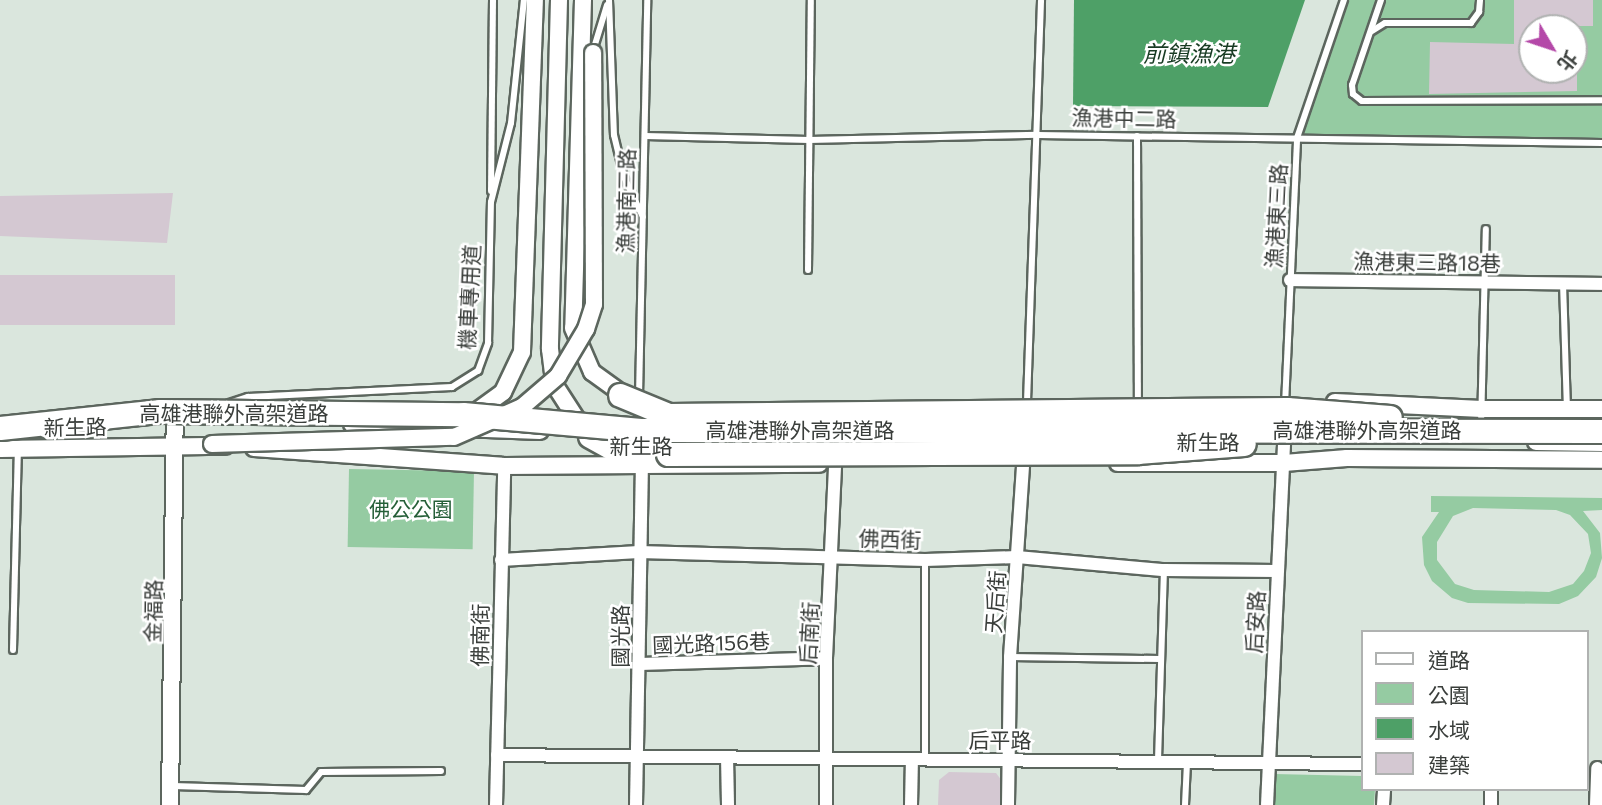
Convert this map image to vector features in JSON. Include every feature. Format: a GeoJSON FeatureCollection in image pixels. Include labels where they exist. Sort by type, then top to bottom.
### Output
{"type":"FeatureCollection","features":[{"type":"Feature","properties":{"kind":"highway"},"geometry":{"type":"LineString","coordinates":[[629,399],[668,415],[1287,409],[1443,425]]}},
{"type":"Feature","properties":{"kind":"highway","name":"高雄港聯外高架道路"},"geometry":{"type":"LineString","coordinates":[[0,416],[160,402],[463,404],[643,422],[1443,425],[1602,431]]}},
{"type":"Feature","properties":{"kind":"highway","name":"高雄港聯外高架道路"},"geometry":{"type":"LineString","coordinates":[[0,428],[160,411],[463,414],[643,430],[1443,425],[1602,420]]}},
{"type":"Feature","properties":{"kind":"highway"},"geometry":{"type":"LineString","coordinates":[[590,436],[617,451],[668,454],[1137,452],[1443,425]]}},
{"type":"Feature","properties":{"kind":"street"},"geometry":{"type":"LineString","coordinates":[[289,421],[466,416],[493,403],[511,380],[522,352],[526,286],[529,73],[535,0]]}},
{"type":"Feature","properties":{"kind":"street"},"geometry":{"type":"LineString","coordinates":[[559,0],[550,349],[554,384],[565,407],[590,436],[642,468]]}},
{"type":"Feature","properties":{"kind":"street"},"geometry":{"type":"LineString","coordinates":[[212,444],[454,437],[522,407],[558,376],[586,329],[595,295],[593,53],[583,0]]}},
{"type":"Feature","properties":{"kind":"street"},"geometry":{"type":"LineString","coordinates":[[583,0],[573,328],[592,372],[629,399]]}},
{"type":"Feature","properties":{"kind":"street","name":"漁港東三路18巷"},"geometry":{"type":"LineString","coordinates":[[1290,280],[1602,284]]}},
{"type":"Feature","properties":{"kind":"street","name":"新生路"},"geometry":{"type":"LineString","coordinates":[[629,399],[669,407],[1285,399],[1482,409],[1602,409]]}},
{"type":"Feature","properties":{"kind":"street","name":"新生路"},"geometry":{"type":"LineString","coordinates":[[989,402],[1053,439]]}},
{"type":"Feature","properties":{"kind":"street","name":"天后街"},"geometry":{"type":"LineString","coordinates":[[1008,805],[1010,657],[1027,402]]}},
{"type":"Feature","properties":{"kind":"street","name":"新生路"},"geometry":{"type":"LineString","coordinates":[[0,416],[289,421],[551,432]]}},
{"type":"Feature","properties":{"kind":"street","name":"金福路"},"geometry":{"type":"LineString","coordinates":[[170,805],[175,418]]}},
{"type":"Feature","properties":{"kind":"street","name":"新生路"},"geometry":{"type":"LineString","coordinates":[[648,441],[1024,443],[1053,439],[1284,442],[1481,440],[1602,443]]}},
{"type":"Feature","properties":{"kind":"street","name":"后安路"},"geometry":{"type":"LineString","coordinates":[[1267,805],[1284,442]]}},
{"type":"Feature","properties":{"kind":"street","name":"新生路"},"geometry":{"type":"LineString","coordinates":[[0,449],[212,444],[504,466],[642,468],[835,464],[1284,463],[1602,467]]}},
{"type":"Feature","properties":{"kind":"street","name":"新生路"},"geometry":{"type":"LineString","coordinates":[[1284,463],[1347,458],[1602,460]]}},
{"type":"Feature","properties":{"kind":"street","name":"后南街"},"geometry":{"type":"LineString","coordinates":[[826,805],[826,659],[835,464]]}},
{"type":"Feature","properties":{"kind":"street","name":"佛南街"},"geometry":{"type":"LineString","coordinates":[[496,805],[504,466]]}},
{"type":"Feature","properties":{"kind":"street","name":"國光路"},"geometry":{"type":"LineString","coordinates":[[636,805],[642,468]]}},
{"type":"Feature","properties":{"kind":"street","name":"佛西街"},"geometry":{"type":"LineString","coordinates":[[501,560],[639,552],[925,560],[1017,557],[1164,570],[1277,571]]}},
{"type":"Feature","properties":{"kind":"street","name":"國光路156巷"},"geometry":{"type":"LineString","coordinates":[[640,664],[826,659]]}},
{"type":"Feature","properties":{"kind":"street","name":"后平路"},"geometry":{"type":"LineString","coordinates":[[497,755],[1360,764]]}},
{"type":"Feature","properties":{"kind":"street"},"geometry":{"type":"LineString","coordinates":[[727,757],[728,805]]}},
{"type":"Feature","properties":{"kind":"street"},"geometry":{"type":"LineString","coordinates":[[911,805],[918,759]]}},
{"type":"Feature","properties":{"kind":"street"},"geometry":{"type":"LineString","coordinates":[[1595,768],[1595,805]]}},
{"type":"Feature","properties":{"kind":"lane"},"geometry":{"type":"LineString","coordinates":[[491,202],[493,0]]}},
{"type":"Feature","properties":{"kind":"lane","name":"機車專用道"},"geometry":{"type":"LineString","coordinates":[[175,418],[248,397],[452,387],[467,381],[478,371],[487,351],[491,202],[511,122],[524,0]]}},
{"type":"Feature","properties":{"kind":"lane"},"geometry":{"type":"LineString","coordinates":[[593,53],[609,0]]}},
{"type":"Feature","properties":{"kind":"lane"},"geometry":{"type":"LineString","coordinates":[[609,0],[614,135],[624,177],[644,219]]}},
{"type":"Feature","properties":{"kind":"lane","name":"漁港南三路"},"geometry":{"type":"LineString","coordinates":[[629,399],[644,219],[647,0]]}},
{"type":"Feature","properties":{"kind":"lane"},"geometry":{"type":"LineString","coordinates":[[808,270],[811,0]]}},
{"type":"Feature","properties":{"kind":"lane"},"geometry":{"type":"LineString","coordinates":[[1027,402],[1041,0]]}},
{"type":"Feature","properties":{"kind":"lane","name":"漁港東三路"},"geometry":{"type":"LineString","coordinates":[[1284,442],[1297,138],[1344,0]]}},
{"type":"Feature","properties":{"kind":"lane"},"geometry":{"type":"LineString","coordinates":[[1381,0],[1352,85],[1353,94],[1362,101],[1602,100]]}},
{"type":"Feature","properties":{"kind":"lane"},"geometry":{"type":"LineString","coordinates":[[1371,32],[1385,23],[1471,23],[1479,12],[1480,0]]}},
{"type":"Feature","properties":{"kind":"lane","name":"漁港中二路"},"geometry":{"type":"LineString","coordinates":[[645,136],[809,140],[1038,135],[1602,143]]}},
{"type":"Feature","properties":{"kind":"lane"},"geometry":{"type":"LineString","coordinates":[[1137,136],[1138,440]]}},
{"type":"Feature","properties":{"kind":"lane"},"geometry":{"type":"LineString","coordinates":[[1481,440],[1486,229]]}},
{"type":"Feature","properties":{"kind":"lane"},"geometry":{"type":"LineString","coordinates":[[1563,283],[1568,443]]}},
{"type":"Feature","properties":{"kind":"lane"},"geometry":{"type":"LineString","coordinates":[[13,650],[18,449]]}},
{"type":"Feature","properties":{"kind":"lane"},"geometry":{"type":"LineString","coordinates":[[918,759],[925,560]]}},
{"type":"Feature","properties":{"kind":"lane"},"geometry":{"type":"LineString","coordinates":[[1158,760],[1164,570]]}},
{"type":"Feature","properties":{"kind":"lane"},"geometry":{"type":"LineString","coordinates":[[1010,657],[1160,659]]}},
{"type":"Feature","properties":{"kind":"lane"},"geometry":{"type":"LineString","coordinates":[[1185,805],[1187,762]]}},
{"type":"Feature","properties":{"kind":"lane"},"geometry":{"type":"LineString","coordinates":[[171,786],[306,790],[321,772],[441,771]]}},
{"type":"Feature","properties":{"kind":"green space"},"geometry":{"type":"Polygon","coordinates":[[[1344,0],[1602,0],[1602,143],[1297,138],[1344,0]]]}},
{"type":"Feature","properties":{"kind":"green space","name":"佛公公園"},"geometry":{"type":"Polygon","coordinates":[[[349,469],[474,471],[473,549],[348,547],[349,469]]]}},
{"type":"Feature","properties":{"kind":"green space"},"geometry":{"type":"Polygon","coordinates":[[[1431,496],[1602,498],[1602,510],[1583,511],[1600,533],[1602,558],[1596,577],[1578,596],[1559,604],[1468,603],[1452,598],[1432,581],[1424,565],[1422,537],[1439,512],[1431,512],[1431,496]],[[1473,508],[1453,516],[1437,542],[1437,560],[1455,584],[1474,590],[1549,592],[1573,584],[1584,571],[1591,553],[1588,534],[1570,515],[1556,510],[1473,508]]]}},
{"type":"Feature","properties":{"kind":"green space"},"geometry":{"type":"Polygon","coordinates":[[[1274,774],[1360,776],[1360,791],[1375,791],[1374,805],[1273,805],[1274,774]]]}},
{"type":"Feature","properties":{"kind":"water","name":"前鎮漁港"},"geometry":{"type":"Polygon","coordinates":[[[1074,0],[1305,0],[1268,107],[1073,106],[1074,0]]]}},
{"type":"Feature","properties":{"kind":"building"},"geometry":{"type":"Polygon","coordinates":[[[1514,0],[1593,0],[1593,26],[1588,26],[1588,14],[1518,14],[1518,84],[1577,84],[1577,91],[1429,94],[1430,42],[1514,44],[1514,0]]]}},
{"type":"Feature","properties":{"kind":"building"},"geometry":{"type":"Polygon","coordinates":[[[173,193],[167,243],[0,236],[0,196],[173,193]]]}},
{"type":"Feature","properties":{"kind":"building"},"geometry":{"type":"Polygon","coordinates":[[[0,275],[175,275],[175,325],[0,325],[0,275]]]}},
{"type":"Feature","properties":{"kind":"building"},"geometry":{"type":"Polygon","coordinates":[[[949,772],[996,773],[1002,781],[1001,805],[938,805],[939,780],[949,772]]]}}]}
